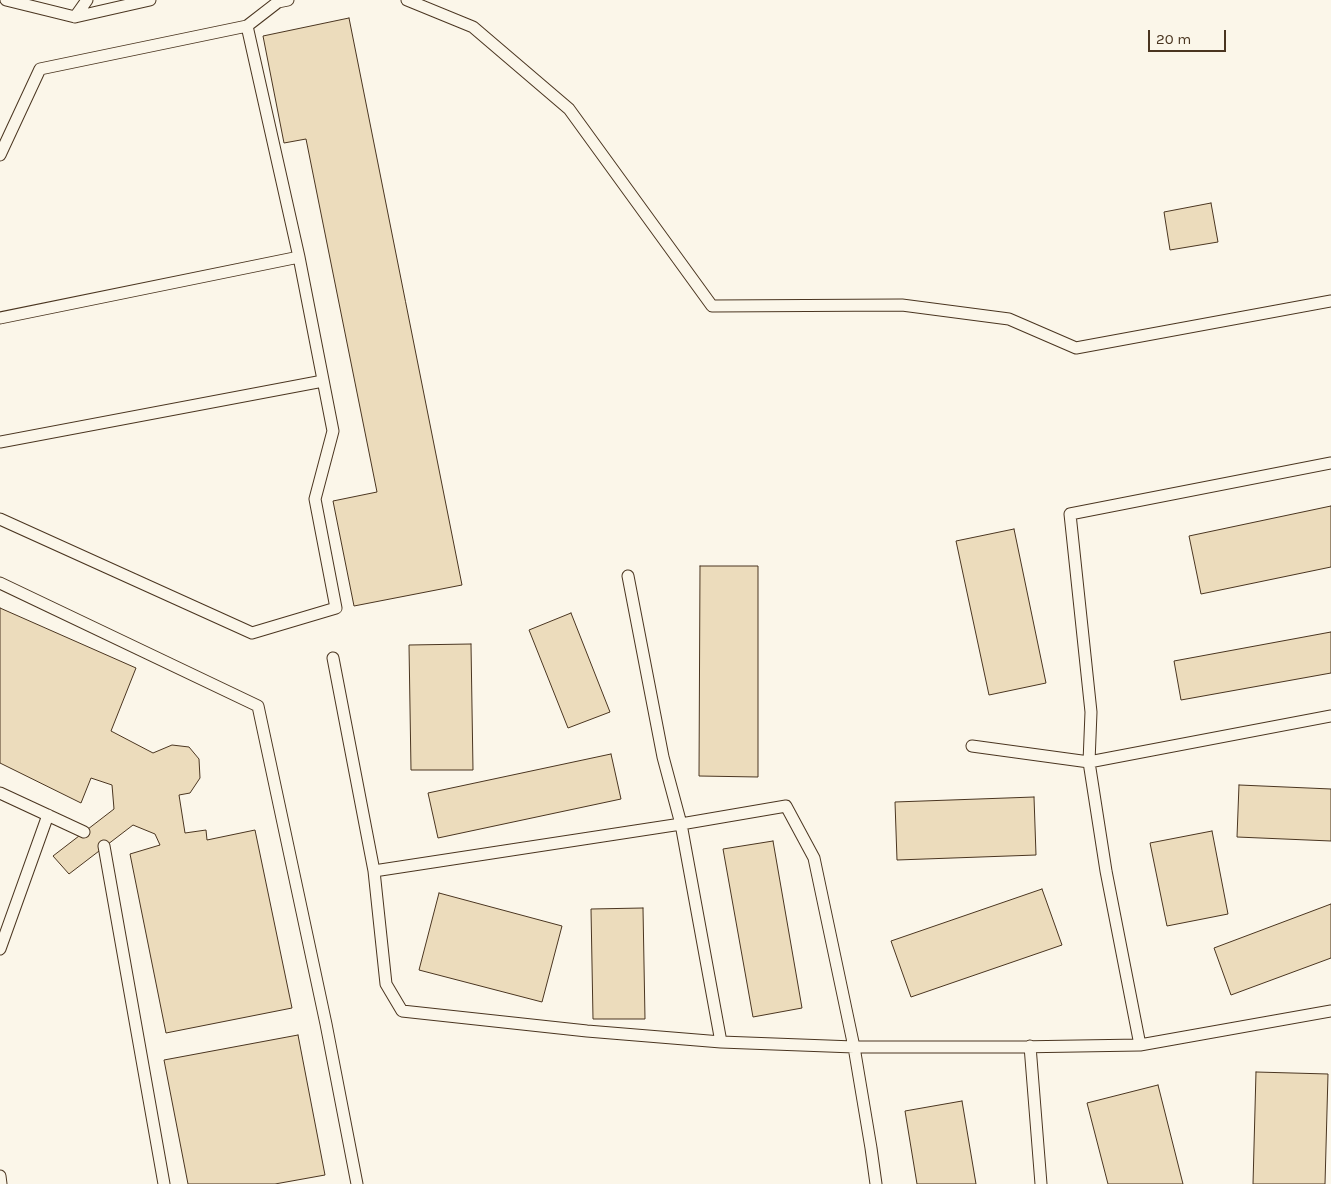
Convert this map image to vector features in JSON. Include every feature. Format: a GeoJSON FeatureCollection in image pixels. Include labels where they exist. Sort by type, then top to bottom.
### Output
{"type":"FeatureCollection","features":[{"type":"Feature","properties":{"kind":"lane"},"geometry":{"type":"LineString","coordinates":[[6,0],[75,17],[150,0]]}},
{"type":"Feature","properties":{"kind":"lane"},"geometry":{"type":"LineString","coordinates":[[75,17],[87,0]]}},
{"type":"Feature","properties":{"kind":"lane"},"geometry":{"type":"LineString","coordinates":[[0,154],[40,70],[248,26],[278,2],[288,0]]}},
{"type":"Feature","properties":{"kind":"lane"},"geometry":{"type":"LineString","coordinates":[[407,0],[473,28],[569,109],[712,306],[902,305],[1008,319],[1076,348],[1331,301]]}},
{"type":"Feature","properties":{"kind":"lane"},"geometry":{"type":"LineString","coordinates":[[0,519],[252,632],[336,608],[316,499],[333,431],[299,257],[248,26]]}},
{"type":"Feature","properties":{"kind":"lane"},"geometry":{"type":"LineString","coordinates":[[0,318],[299,257]]}},
{"type":"Feature","properties":{"kind":"lane"},"geometry":{"type":"LineString","coordinates":[[0,442],[323,381]]}},
{"type":"Feature","properties":{"kind":"lane"},"geometry":{"type":"LineString","coordinates":[[1140,1045],[1106,871],[1089,762],[1091,712],[1070,514],[1331,463]]}},
{"type":"Feature","properties":{"kind":"lane"},"geometry":{"type":"LineString","coordinates":[[628,576],[663,757],[681,824],[721,1042]]}},
{"type":"Feature","properties":{"kind":"lane"},"geometry":{"type":"LineString","coordinates":[[0,583],[258,706],[326,1024],[357,1184]]}},
{"type":"Feature","properties":{"kind":"lane"},"geometry":{"type":"LineString","coordinates":[[333,658],[374,870],[386,984],[402,1011],[587,1031],[721,1042],[854,1046],[1140,1045],[1331,1011]]}},
{"type":"Feature","properties":{"kind":"lane"},"geometry":{"type":"LineString","coordinates":[[972,746],[1089,762],[1331,716]]}},
{"type":"Feature","properties":{"kind":"lane"},"geometry":{"type":"LineString","coordinates":[[0,792],[84,832]]}},
{"type":"Feature","properties":{"kind":"lane"},"geometry":{"type":"LineString","coordinates":[[374,870],[681,824],[786,806],[814,858],[854,1046],[876,1184]]}},
{"type":"Feature","properties":{"kind":"lane"},"geometry":{"type":"LineString","coordinates":[[0,949],[48,815]]}},
{"type":"Feature","properties":{"kind":"lane"},"geometry":{"type":"LineString","coordinates":[[104,846],[164,1184]]}},
{"type":"Feature","properties":{"kind":"lane"},"geometry":{"type":"LineString","coordinates":[[1030,1046],[1041,1184]]}},
{"type":"Feature","properties":{"kind":"lane"},"geometry":{"type":"LineString","coordinates":[[0,1176],[1,1184]]}},
{"type":"Feature","properties":{"kind":"building"},"geometry":{"type":"Polygon","coordinates":[[[349,18],[462,585],[354,606],[333,501],[377,492],[306,139],[284,143],[263,36],[349,18]]]}},
{"type":"Feature","properties":{"kind":"building"},"geometry":{"type":"Polygon","coordinates":[[[1211,203],[1218,242],[1170,250],[1164,212],[1211,203]]]}},
{"type":"Feature","properties":{"kind":"building"},"geometry":{"type":"Polygon","coordinates":[[[1331,506],[1331,567],[1201,594],[1189,536],[1331,506]]]}},
{"type":"Feature","properties":{"kind":"building"},"geometry":{"type":"Polygon","coordinates":[[[1014,529],[1046,683],[989,695],[956,541],[1014,529]]]}},
{"type":"Feature","properties":{"kind":"building"},"geometry":{"type":"Polygon","coordinates":[[[700,566],[758,566],[758,777],[699,776],[700,566]]]}},
{"type":"Feature","properties":{"kind":"building"},"geometry":{"type":"Polygon","coordinates":[[[0,608],[136,668],[111,731],[153,753],[172,745],[189,747],[199,759],[200,778],[190,793],[179,795],[185,833],[206,830],[207,840],[255,830],[292,1008],[166,1033],[130,854],[160,845],[155,834],[133,825],[69,874],[53,856],[114,809],[112,785],[91,778],[81,803],[0,763],[0,608]]]}},
{"type":"Feature","properties":{"kind":"building"},"geometry":{"type":"Polygon","coordinates":[[[571,613],[610,712],[568,728],[529,630],[571,613]]]}},
{"type":"Feature","properties":{"kind":"building"},"geometry":{"type":"Polygon","coordinates":[[[1331,632],[1331,673],[1181,700],[1174,661],[1331,632]]]}},
{"type":"Feature","properties":{"kind":"building"},"geometry":{"type":"Polygon","coordinates":[[[471,644],[473,770],[411,770],[409,645],[471,644]]]}},
{"type":"Feature","properties":{"kind":"building"},"geometry":{"type":"Polygon","coordinates":[[[611,754],[621,799],[438,838],[428,793],[611,754]]]}},
{"type":"Feature","properties":{"kind":"building"},"geometry":{"type":"Polygon","coordinates":[[[1239,785],[1331,789],[1331,841],[1237,837],[1239,785]]]}},
{"type":"Feature","properties":{"kind":"building"},"geometry":{"type":"Polygon","coordinates":[[[1034,797],[1036,855],[897,860],[895,802],[1034,797]]]}},
{"type":"Feature","properties":{"kind":"building"},"geometry":{"type":"Polygon","coordinates":[[[1212,831],[1228,914],[1167,926],[1150,843],[1212,831]]]}},
{"type":"Feature","properties":{"kind":"building"},"geometry":{"type":"Polygon","coordinates":[[[773,841],[802,1008],[753,1017],[723,849],[773,841]]]}},
{"type":"Feature","properties":{"kind":"building"},"geometry":{"type":"Polygon","coordinates":[[[1042,889],[1062,945],[911,997],[891,941],[1042,889]]]}},
{"type":"Feature","properties":{"kind":"building"},"geometry":{"type":"Polygon","coordinates":[[[439,893],[562,926],[542,1002],[419,970],[439,893]]]}},
{"type":"Feature","properties":{"kind":"building"},"geometry":{"type":"Polygon","coordinates":[[[1331,904],[1331,958],[1231,995],[1214,948],[1331,904]]]}},
{"type":"Feature","properties":{"kind":"building"},"geometry":{"type":"Polygon","coordinates":[[[643,908],[645,1019],[593,1019],[591,909],[643,908]]]}},
{"type":"Feature","properties":{"kind":"building"},"geometry":{"type":"Polygon","coordinates":[[[298,1035],[325,1175],[275,1184],[188,1184],[164,1060],[298,1035]]]}},
{"type":"Feature","properties":{"kind":"building"},"geometry":{"type":"Polygon","coordinates":[[[1256,1072],[1328,1074],[1325,1184],[1253,1184],[1256,1072]]]}},
{"type":"Feature","properties":{"kind":"building"},"geometry":{"type":"Polygon","coordinates":[[[1158,1085],[1183,1184],[1108,1184],[1087,1103],[1158,1085]]]}},
{"type":"Feature","properties":{"kind":"building"},"geometry":{"type":"Polygon","coordinates":[[[962,1101],[976,1184],[917,1184],[905,1111],[962,1101]]]}}]}
